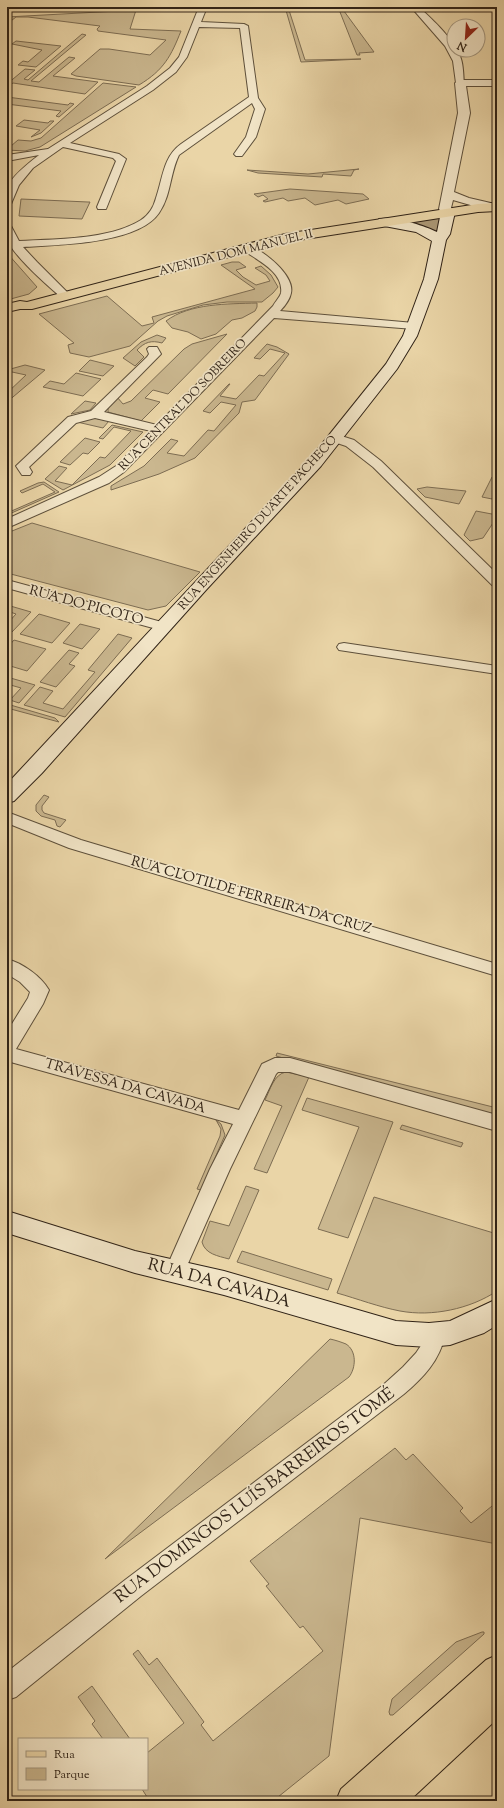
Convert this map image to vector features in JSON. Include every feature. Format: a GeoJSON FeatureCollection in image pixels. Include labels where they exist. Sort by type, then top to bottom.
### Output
{"type":"FeatureCollection","features":[{"type":"Feature","properties":{"kind":"main road","name":"AVENIDA DOM MANUEL II"},"geometry":{"type":"LineString","coordinates":[[7,314],[25,309],[27,306],[302,235],[448,212],[494,207]]}},
{"type":"Feature","properties":{"kind":"main road","name":"RUA ENGENHEIRO DUARTE PACHECO"},"geometry":{"type":"LineString","coordinates":[[7,796],[35,768],[200,586],[315,463],[392,366],[403,350],[414,326],[431,279],[439,240],[443,234],[448,212]]}},
{"type":"Feature","properties":{"kind":"main road"},"geometry":{"type":"LineString","coordinates":[[384,222],[421,229],[432,234],[439,240]]}},
{"type":"Feature","properties":{"kind":"main road","name":"AVENIDA DOM MANUEL II"},"geometry":{"type":"LineString","coordinates":[[7,308],[20,304],[27,306]]}},
{"type":"Feature","properties":{"kind":"main road","name":"RUA DA CAVADA"},"geometry":{"type":"LineString","coordinates":[[7,1222],[135,1262],[218,1281],[380,1330],[406,1334],[434,1335]]}},
{"type":"Feature","properties":{"kind":"main road"},"geometry":{"type":"LineString","coordinates":[[434,1335],[450,1333],[466,1328],[497,1310]]}},
{"type":"Feature","properties":{"kind":"main road"},"geometry":{"type":"LineString","coordinates":[[353,1801],[497,1671]]}},
{"type":"Feature","properties":{"kind":"main road"},"geometry":{"type":"LineString","coordinates":[[384,1801],[497,1697]]}},
{"type":"Feature","properties":{"kind":"street"},"geometry":{"type":"LineString","coordinates":[[10,191],[22,174],[30,166],[169,74],[183,56],[203,7]]}},
{"type":"Feature","properties":{"kind":"street"},"geometry":{"type":"LineString","coordinates":[[415,7],[443,36],[452,49],[457,62],[464,113],[445,209],[448,212]]}},
{"type":"Feature","properties":{"kind":"street"},"geometry":{"type":"LineString","coordinates":[[196,24],[243,22],[254,98],[260,108],[251,137],[239,154]]}},
{"type":"Feature","properties":{"kind":"street"},"geometry":{"type":"LineString","coordinates":[[460,82],[497,83]]}},
{"type":"Feature","properties":{"kind":"street"},"geometry":{"type":"LineString","coordinates":[[16,244],[92,238],[122,231],[147,222],[151,219],[159,204],[176,153],[254,98]]}},
{"type":"Feature","properties":{"kind":"street"},"geometry":{"type":"LineString","coordinates":[[62,144],[116,156],[121,159],[102,207]]}},
{"type":"Feature","properties":{"kind":"street"},"geometry":{"type":"LineString","coordinates":[[9,158],[52,150]]}},
{"type":"Feature","properties":{"kind":"street"},"geometry":{"type":"LineString","coordinates":[[9,158],[28,160],[31,162],[30,166]]}},
{"type":"Feature","properties":{"kind":"street"},"geometry":{"type":"LineString","coordinates":[[7,202],[10,191],[10,174],[30,166]]}},
{"type":"Feature","properties":{"kind":"street"},"geometry":{"type":"LineString","coordinates":[[448,194],[466,201],[494,207]]}},
{"type":"Feature","properties":{"kind":"street"},"geometry":{"type":"LineString","coordinates":[[7,228],[9,235],[28,259],[66,296]]}},
{"type":"Feature","properties":{"kind":"street","name":"RUA CENTRAL DO SOBREIRO"},"geometry":{"type":"LineString","coordinates":[[7,524],[116,473],[285,298],[287,290],[286,282],[282,276],[274,268],[247,248]]}},
{"type":"Feature","properties":{"kind":"street"},"geometry":{"type":"LineString","coordinates":[[271,314],[414,326]]}},
{"type":"Feature","properties":{"kind":"street"},"geometry":{"type":"LineString","coordinates":[[95,414],[151,359],[155,354],[153,349]]}},
{"type":"Feature","properties":{"kind":"street"},"geometry":{"type":"LineString","coordinates":[[26,472],[22,466],[72,420],[95,414],[160,429]]}},
{"type":"Feature","properties":{"kind":"street"},"geometry":{"type":"LineString","coordinates":[[335,438],[350,443],[377,464],[497,582]]}},
{"type":"Feature","properties":{"kind":"street","name":"RUA DO PICOTO"},"geometry":{"type":"LineString","coordinates":[[7,584],[164,627]]}},
{"type":"Feature","properties":{"kind":"street"},"geometry":{"type":"LineString","coordinates":[[344,647],[497,670]]}},
{"type":"Feature","properties":{"kind":"street","name":"RUA CLOTILDE FERREIRA DA CRUZ"},"geometry":{"type":"LineString","coordinates":[[7,817],[75,844],[497,970]]}},
{"type":"Feature","properties":{"kind":"street"},"geometry":{"type":"LineString","coordinates":[[7,965],[26,977],[40,990],[37,999],[7,1048]]}},
{"type":"Feature","properties":{"kind":"street","name":"TRAVESSA DA CAVADA"},"geometry":{"type":"LineString","coordinates":[[7,1054],[243,1119]]}},
{"type":"Feature","properties":{"kind":"street"},"geometry":{"type":"LineString","coordinates":[[174,1271],[243,1119],[269,1068],[282,1064],[497,1123]]}},
{"type":"Feature","properties":{"kind":"street","name":"RUA DOMINGOS LUÍS BARREIROS TOMÉ"},"geometry":{"type":"LineString","coordinates":[[7,1688],[133,1588],[390,1393],[421,1362],[431,1348],[434,1335]]}},
{"type":"Feature","properties":{"kind":"green space"},"geometry":{"type":"Polygon","coordinates":[[[285,7],[288,7],[305,60],[361,59],[301,62],[285,7]]]}},
{"type":"Feature","properties":{"kind":"green space"},"geometry":{"type":"Polygon","coordinates":[[[338,7],[341,7],[374,52],[359,53],[360,55],[357,55],[338,7]]]}},
{"type":"Feature","properties":{"kind":"green space"},"geometry":{"type":"Polygon","coordinates":[[[136,10],[130,29],[181,31],[166,62],[155,74],[139,85],[71,74],[100,49],[150,55],[166,40],[98,31],[97,29],[100,26],[28,17],[16,17],[7,24],[7,17],[136,10]]]}},
{"type":"Feature","properties":{"kind":"green space"},"geometry":{"type":"Polygon","coordinates":[[[82,34],[86,35],[31,81],[39,82],[69,57],[75,58],[53,76],[98,82],[85,94],[13,83],[7,87],[7,84],[25,69],[35,70],[24,79],[28,80],[82,34]]]}},
{"type":"Feature","properties":{"kind":"green space"},"geometry":{"type":"Polygon","coordinates":[[[16,41],[61,46],[36,67],[18,65],[23,61],[28,62],[42,50],[12,44],[16,41]]]}},
{"type":"Feature","properties":{"kind":"green space"},"geometry":{"type":"Polygon","coordinates":[[[103,83],[136,87],[40,147],[25,151],[7,150],[7,145],[11,146],[18,140],[31,141],[41,138],[103,83]]]}},
{"type":"Feature","properties":{"kind":"green space"},"geometry":{"type":"Polygon","coordinates":[[[7,97],[68,105],[70,103],[74,104],[59,117],[56,116],[61,111],[7,104],[7,97]]]}},
{"type":"Feature","properties":{"kind":"green space"},"geometry":{"type":"Polygon","coordinates":[[[24,120],[48,123],[50,121],[54,121],[41,133],[31,137],[40,130],[16,126],[24,120]]]}},
{"type":"Feature","properties":{"kind":"green space"},"geometry":{"type":"Polygon","coordinates":[[[359,169],[354,170],[351,176],[323,174],[322,177],[258,173],[247,170],[308,174],[359,169]]]}},
{"type":"Feature","properties":{"kind":"green space"},"geometry":{"type":"Polygon","coordinates":[[[290,189],[363,194],[369,199],[346,204],[338,200],[315,205],[305,198],[288,201],[283,198],[265,202],[263,201],[268,199],[263,195],[258,197],[254,194],[290,189]]]}},
{"type":"Feature","properties":{"kind":"green space"},"geometry":{"type":"Polygon","coordinates":[[[21,199],[90,202],[82,219],[19,216],[21,199]]]}},
{"type":"Feature","properties":{"kind":"green space"},"geometry":{"type":"Polygon","coordinates":[[[7,253],[37,287],[29,294],[7,300],[7,253]]]}},
{"type":"Feature","properties":{"kind":"green space"},"geometry":{"type":"Polygon","coordinates":[[[239,262],[246,267],[236,270],[243,277],[256,285],[270,281],[266,275],[255,268],[261,266],[271,275],[278,287],[262,302],[227,302],[203,305],[167,316],[158,321],[130,346],[89,357],[70,353],[68,345],[74,343],[39,314],[107,296],[142,326],[154,323],[152,317],[255,289],[221,265],[239,262]]]}},
{"type":"Feature","properties":{"kind":"green space"},"geometry":{"type":"Polygon","coordinates":[[[257,303],[255,311],[242,318],[232,320],[216,334],[201,339],[188,332],[172,328],[166,321],[176,315],[198,308],[222,304],[257,303]]]}},
{"type":"Feature","properties":{"kind":"green space"},"geometry":{"type":"Polygon","coordinates":[[[227,334],[168,394],[153,390],[145,398],[160,402],[141,421],[108,412],[108,407],[117,397],[123,404],[131,401],[184,349],[192,344],[227,334]]]}},
{"type":"Feature","properties":{"kind":"green space"},"geometry":{"type":"Polygon","coordinates":[[[157,335],[166,338],[162,343],[151,342],[140,347],[137,350],[144,357],[135,366],[123,358],[141,342],[157,335]]]}},
{"type":"Feature","properties":{"kind":"green space"},"geometry":{"type":"Polygon","coordinates":[[[267,344],[277,347],[289,354],[255,400],[242,402],[239,413],[195,458],[159,474],[111,490],[111,486],[144,466],[171,439],[178,441],[167,453],[184,456],[208,430],[214,431],[236,405],[221,402],[210,413],[203,411],[229,384],[220,396],[236,399],[259,375],[264,376],[285,353],[270,349],[260,359],[254,358],[267,344]]]}},
{"type":"Feature","properties":{"kind":"green space"},"geometry":{"type":"Polygon","coordinates":[[[90,360],[114,366],[103,376],[79,371],[90,360]]]}},
{"type":"Feature","properties":{"kind":"green space"},"geometry":{"type":"Polygon","coordinates":[[[25,365],[45,370],[7,402],[7,393],[26,375],[12,372],[7,376],[7,370],[25,365]]]}},
{"type":"Feature","properties":{"kind":"green space"},"geometry":{"type":"Polygon","coordinates":[[[76,373],[101,379],[83,396],[43,387],[50,381],[64,384],[76,373]]]}},
{"type":"Feature","properties":{"kind":"green space"},"geometry":{"type":"Polygon","coordinates":[[[85,401],[96,403],[90,410],[71,414],[85,401]]]}},
{"type":"Feature","properties":{"kind":"green space"},"geometry":{"type":"Polygon","coordinates":[[[94,418],[109,421],[103,428],[77,422],[94,418]]]}},
{"type":"Feature","properties":{"kind":"green space"},"geometry":{"type":"Polygon","coordinates":[[[112,425],[143,432],[110,465],[63,490],[45,479],[59,466],[67,468],[55,481],[72,485],[100,457],[105,458],[131,431],[114,427],[103,439],[99,438],[112,425]]]}},
{"type":"Feature","properties":{"kind":"green space"},"geometry":{"type":"Polygon","coordinates":[[[85,438],[100,442],[88,454],[83,453],[70,465],[60,462],[85,438]]]}},
{"type":"Feature","properties":{"kind":"green space"},"geometry":{"type":"Polygon","coordinates":[[[492,477],[497,478],[497,488],[492,499],[482,497],[492,477]]]}},
{"type":"Feature","properties":{"kind":"green space"},"geometry":{"type":"Polygon","coordinates":[[[44,482],[59,492],[7,515],[7,513],[55,492],[43,484],[22,493],[20,491],[44,482]]]}},
{"type":"Feature","properties":{"kind":"green space"},"geometry":{"type":"Polygon","coordinates":[[[427,487],[466,491],[459,504],[425,497],[417,489],[427,487]]]}},
{"type":"Feature","properties":{"kind":"green space"},"geometry":{"type":"Polygon","coordinates":[[[476,511],[497,515],[497,517],[483,538],[470,541],[464,535],[476,511]]]}},
{"type":"Feature","properties":{"kind":"green space"},"geometry":{"type":"Polygon","coordinates":[[[32,523],[200,572],[166,606],[148,610],[7,573],[7,533],[32,523]]]}},
{"type":"Feature","properties":{"kind":"green space"},"geometry":{"type":"Polygon","coordinates":[[[7,605],[31,612],[12,632],[7,631],[7,624],[16,614],[7,611],[7,605]]]}},
{"type":"Feature","properties":{"kind":"green space"},"geometry":{"type":"Polygon","coordinates":[[[39,614],[70,623],[52,643],[20,634],[39,614]]]}},
{"type":"Feature","properties":{"kind":"green space"},"geometry":{"type":"Polygon","coordinates":[[[80,624],[100,629],[82,649],[63,643],[80,624]]]}},
{"type":"Feature","properties":{"kind":"green space"},"geometry":{"type":"Polygon","coordinates":[[[118,634],[132,638],[65,717],[24,705],[40,687],[53,691],[43,703],[63,709],[95,672],[88,670],[118,634]]]}},
{"type":"Feature","properties":{"kind":"green space"},"geometry":{"type":"Polygon","coordinates":[[[14,640],[46,649],[27,671],[7,665],[7,648],[14,640]]]}},
{"type":"Feature","properties":{"kind":"green space"},"geometry":{"type":"Polygon","coordinates":[[[69,650],[79,653],[69,664],[75,666],[56,687],[40,682],[69,650]]]}},
{"type":"Feature","properties":{"kind":"green space"},"geometry":{"type":"Polygon","coordinates":[[[7,677],[35,685],[19,703],[10,700],[21,688],[7,684],[7,677]]]}},
{"type":"Feature","properties":{"kind":"green space"},"geometry":{"type":"Polygon","coordinates":[[[7,704],[55,718],[59,722],[7,708],[7,704]]]}},
{"type":"Feature","properties":{"kind":"green space"},"geometry":{"type":"Polygon","coordinates":[[[44,795],[49,797],[42,806],[44,813],[66,820],[60,827],[57,826],[55,820],[41,816],[36,811],[36,805],[44,795]]]}},
{"type":"Feature","properties":{"kind":"green space"},"geometry":{"type":"Polygon","coordinates":[[[277,1053],[497,1108],[497,1117],[276,1056],[277,1053]]]}},
{"type":"Feature","properties":{"kind":"green space"},"geometry":{"type":"Polygon","coordinates":[[[286,1072],[309,1077],[267,1173],[254,1169],[282,1106],[265,1100],[275,1079],[282,1073],[286,1072]]]}},
{"type":"Feature","properties":{"kind":"green space"},"geometry":{"type":"Polygon","coordinates":[[[307,1098],[393,1122],[348,1238],[318,1229],[359,1127],[302,1110],[307,1098]]]}},
{"type":"Feature","properties":{"kind":"green space"},"geometry":{"type":"Polygon","coordinates":[[[216,1120],[221,1124],[225,1135],[201,1190],[197,1189],[220,1136],[221,1129],[216,1120]]]}},
{"type":"Feature","properties":{"kind":"green space"},"geometry":{"type":"Polygon","coordinates":[[[402,1125],[463,1143],[461,1147],[400,1129],[402,1125]]]}},
{"type":"Feature","properties":{"kind":"green space"},"geometry":{"type":"Polygon","coordinates":[[[246,1186],[259,1190],[229,1259],[212,1254],[206,1249],[202,1242],[210,1221],[229,1226],[246,1186]]]}},
{"type":"Feature","properties":{"kind":"green space"},"geometry":{"type":"Polygon","coordinates":[[[374,1197],[497,1234],[497,1291],[475,1303],[463,1307],[425,1313],[400,1311],[337,1293],[374,1197]]]}},
{"type":"Feature","properties":{"kind":"green space"},"geometry":{"type":"Polygon","coordinates":[[[242,1251],[332,1279],[328,1290],[237,1262],[242,1251]]]}},
{"type":"Feature","properties":{"kind":"green space"},"geometry":{"type":"Polygon","coordinates":[[[330,1339],[346,1344],[350,1347],[354,1355],[353,1369],[349,1377],[105,1559],[330,1339]]]}},
{"type":"Feature","properties":{"kind":"green space"},"geometry":{"type":"Polygon","coordinates":[[[395,1448],[406,1460],[413,1454],[463,1508],[460,1511],[471,1523],[497,1502],[497,1544],[360,1518],[329,1756],[273,1801],[142,1801],[147,1797],[143,1790],[148,1790],[148,1752],[184,1723],[133,1654],[138,1650],[149,1665],[157,1658],[204,1722],[201,1725],[213,1741],[323,1651],[303,1626],[300,1628],[266,1586],[269,1584],[250,1561],[395,1448]]]}},
{"type":"Feature","properties":{"kind":"green space"},"geometry":{"type":"Polygon","coordinates":[[[484,1632],[484,1634],[393,1715],[390,1715],[389,1712],[392,1699],[456,1642],[484,1632]]]}},
{"type":"Feature","properties":{"kind":"green space"},"geometry":{"type":"Polygon","coordinates":[[[92,1686],[129,1738],[102,1738],[92,1724],[95,1721],[78,1697],[92,1686]]]}},
{"type":"Feature","properties":{"kind":"shaded area"},"geometry":{"type":"Polygon","coordinates":[[[442,216],[438,233],[407,222],[442,216]]]}}]}
